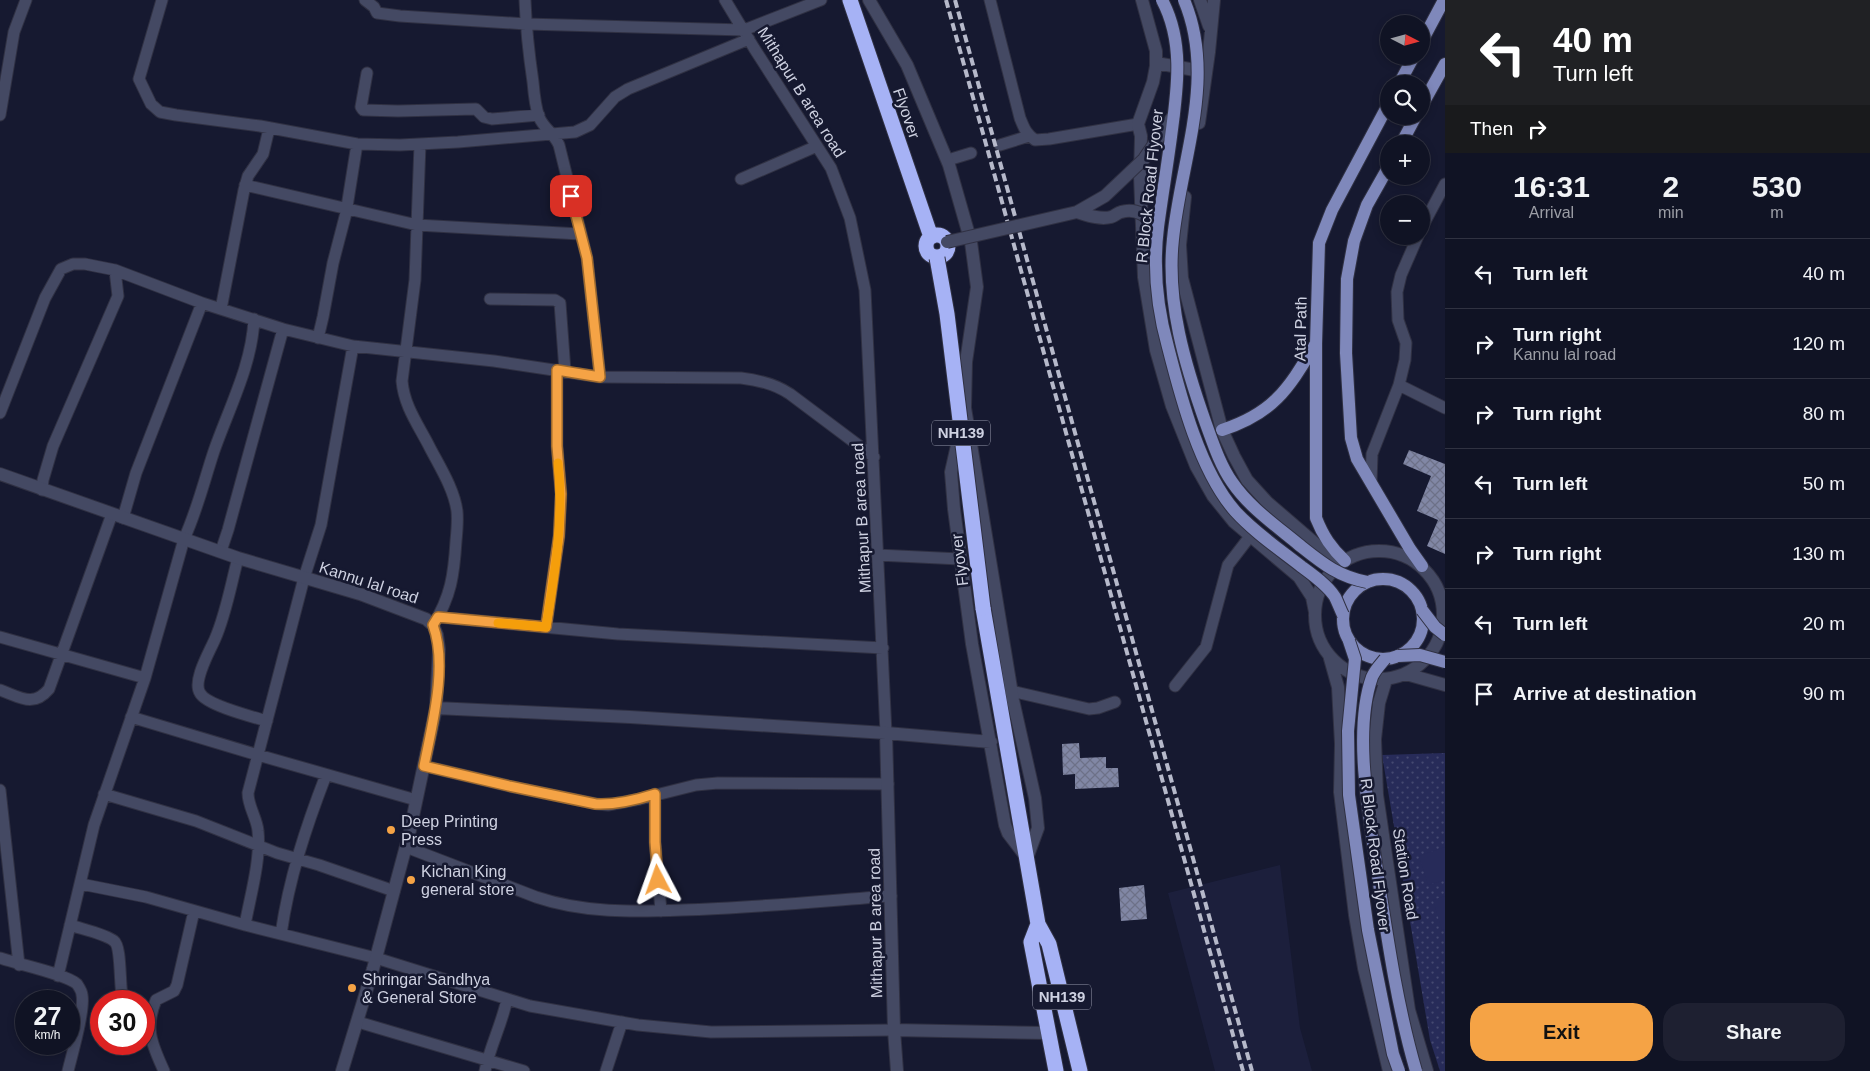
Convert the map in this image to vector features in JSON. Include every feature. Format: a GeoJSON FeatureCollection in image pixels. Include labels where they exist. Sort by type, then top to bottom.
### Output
{"type":"FeatureCollection","features":[{"type":"Feature","properties":{"kind":"highway","name":"Flyover"},"geometry":{"type":"LineString","coordinates":[[850,0],[931,237],[926,242],[926,249],[930,255],[937,258],[947,314],[983,608],[1027,858]]}},
{"type":"Feature","properties":{"kind":"highway"},"geometry":{"type":"LineString","coordinates":[[931,237],[938,235],[947,242],[946,252],[937,258]]}},
{"type":"Feature","properties":{"kind":"highway","name":"NH139"},"geometry":{"type":"LineString","coordinates":[[1027,858],[1038,924],[1049,944],[1080,1071]]}},
{"type":"Feature","properties":{"kind":"highway","name":"NH139"},"geometry":{"type":"LineString","coordinates":[[1038,924],[1032,942],[1056,1071]]}},
{"type":"Feature","properties":{"kind":"highway"},"geometry":{"type":"LineString","coordinates":[[1048,1033],[1071,1032]]}},
{"type":"Feature","properties":{"kind":"main road","name":"R Block Road Flyover"},"geometry":{"type":"LineString","coordinates":[[1162,0],[1174,31],[1177,54],[1174,115],[1158,228],[1156,275],[1158,305],[1167,346],[1184,406],[1205,461],[1219,489],[1235,510],[1258,533],[1316,578],[1334,596],[1343,615],[1344,628],[1355,659],[1348,731],[1349,795],[1368,930],[1393,1054],[1399,1071]]}},
{"type":"Feature","properties":{"kind":"main road","name":"R Block Road Flyover"},"geometry":{"type":"LineString","coordinates":[[1184,0],[1194,32],[1198,53],[1199,78],[1197,103],[1173,239],[1171,273],[1173,304],[1181,343],[1198,402],[1218,455],[1231,481],[1247,501],[1327,566],[1349,578],[1367,582],[1380,579],[1394,581],[1406,587],[1416,597],[1422,610],[1435,627],[1445,635]]}},
{"type":"Feature","properties":{"kind":"main road"},"geometry":{"type":"LineString","coordinates":[[1430,26],[1444,0]]}},
{"type":"Feature","properties":{"kind":"main road"},"geometry":{"type":"LineString","coordinates":[[1430,91],[1445,64]]}},
{"type":"Feature","properties":{"kind":"main road","name":"Atal Path"},"geometry":{"type":"LineString","coordinates":[[1342,562],[1322,534],[1316,518],[1316,344],[1319,242],[1332,210],[1380,121]]}},
{"type":"Feature","properties":{"kind":"main road"},"geometry":{"type":"LineString","coordinates":[[1380,183],[1364,214],[1354,241],[1347,279],[1346,353],[1351,438],[1357,459],[1422,566]]}},
{"type":"Feature","properties":{"kind":"main road"},"geometry":{"type":"LineString","coordinates":[[1222,430],[1236,426],[1269,407],[1290,384],[1316,344]]}},
{"type":"Feature","properties":{"kind":"main road"},"geometry":{"type":"LineString","coordinates":[[1343,615],[1347,601],[1355,590],[1367,582]]}},
{"type":"Feature","properties":{"kind":"main road"},"geometry":{"type":"LineString","coordinates":[[1398,656],[1410,648],[1418,637],[1422,624],[1422,610]]}},
{"type":"Feature","properties":{"kind":"main road"},"geometry":{"type":"LineString","coordinates":[[1349,641],[1359,652],[1371,658],[1385,659],[1398,656],[1420,655],[1445,662]]}},
{"type":"Feature","properties":{"kind":"main road","name":"R Block Road Flyover"},"geometry":{"type":"LineString","coordinates":[[1385,659],[1372,675],[1365,709],[1366,794],[1385,927],[1416,1071]]}},
{"type":"Feature","properties":{"kind":"street"},"geometry":{"type":"LineString","coordinates":[[0,115],[14,32],[26,0]]}},
{"type":"Feature","properties":{"kind":"street"},"geometry":{"type":"LineString","coordinates":[[162,0],[139,79],[151,104],[160,112],[357,144],[472,142],[555,135],[583,130],[614,98],[634,86],[821,0]]}},
{"type":"Feature","properties":{"kind":"street"},"geometry":{"type":"LineString","coordinates":[[365,0],[374,7],[377,13],[400,16],[746,35]]}},
{"type":"Feature","properties":{"kind":"street"},"geometry":{"type":"LineString","coordinates":[[525,0],[532,78],[539,115],[546,130],[555,135],[559,145],[589,272],[600,377]]}},
{"type":"Feature","properties":{"kind":"street","name":"Mithapur B area road"},"geometry":{"type":"LineString","coordinates":[[725,0],[831,168],[850,218],[865,290],[883,648],[894,1030],[897,1071]]}},
{"type":"Feature","properties":{"kind":"street"},"geometry":{"type":"LineString","coordinates":[[869,0],[907,65],[948,160],[971,242],[977,287],[966,362],[965,408],[1011,691],[1035,798],[1038,828],[1027,858]]}},
{"type":"Feature","properties":{"kind":"street"},"geometry":{"type":"LineString","coordinates":[[990,0],[1020,118],[1024,130],[1030,136],[1035,140],[1049,139],[1138,124]]}},
{"type":"Feature","properties":{"kind":"street"},"geometry":{"type":"LineString","coordinates":[[1142,0],[1156,51],[1153,82],[1138,124],[1141,136],[1140,176],[1144,277],[1156,350],[1172,406],[1196,466],[1213,496],[1234,522],[1299,577],[1312,597],[1316,627],[1321,642],[1329,655],[1345,670],[1365,678],[1386,680],[1406,674],[1424,662],[1437,646],[1443,625],[1444,605],[1436,583],[1422,566],[1404,555],[1383,550],[1362,552],[1342,562],[1328,575],[1319,592],[1315,612]]}},
{"type":"Feature","properties":{"kind":"street"},"geometry":{"type":"LineString","coordinates":[[1200,0],[1211,32]]}},
{"type":"Feature","properties":{"kind":"street"},"geometry":{"type":"LineString","coordinates":[[1214,0],[1206,72],[1183,209],[1180,245],[1182,278],[1222,430],[1247,480],[1266,502],[1342,562]]}},
{"type":"Feature","properties":{"kind":"street"},"geometry":{"type":"LineString","coordinates":[[1156,63],[1206,72]]}},
{"type":"Feature","properties":{"kind":"street"},"geometry":{"type":"LineString","coordinates":[[368,73],[360,107],[363,110],[476,109],[484,117],[492,119],[539,115]]}},
{"type":"Feature","properties":{"kind":"street"},"geometry":{"type":"LineString","coordinates":[[947,242],[1076,212],[1105,196],[1144,159],[1174,115]]}},
{"type":"Feature","properties":{"kind":"street"},"geometry":{"type":"LineString","coordinates":[[221,309],[245,185],[248,176],[263,154],[269,129]]}},
{"type":"Feature","properties":{"kind":"street"},"geometry":{"type":"LineString","coordinates":[[1000,145],[1030,136]]}},
{"type":"Feature","properties":{"kind":"street"},"geometry":{"type":"LineString","coordinates":[[318,338],[333,263],[347,208],[357,144]]}},
{"type":"Feature","properties":{"kind":"street"},"geometry":{"type":"LineString","coordinates":[[342,1071],[376,958],[406,846],[424,766],[436,708],[439,649],[435,621],[445,605],[452,584],[455,558],[457,510],[453,495],[411,413],[403,392],[402,381],[415,280],[420,144]]}},
{"type":"Feature","properties":{"kind":"street"},"geometry":{"type":"LineString","coordinates":[[741,179],[817,146]]}},
{"type":"Feature","properties":{"kind":"street"},"geometry":{"type":"LineString","coordinates":[[948,160],[970,154]]}},
{"type":"Feature","properties":{"kind":"street"},"geometry":{"type":"LineString","coordinates":[[1430,213],[1445,184]]}},
{"type":"Feature","properties":{"kind":"street"},"geometry":{"type":"LineString","coordinates":[[245,185],[418,225],[580,234]]}},
{"type":"Feature","properties":{"kind":"street"},"geometry":{"type":"LineString","coordinates":[[1076,212],[1099,218],[1112,217],[1119,212],[1138,212],[1148,218],[1158,228]]}},
{"type":"Feature","properties":{"kind":"street"},"geometry":{"type":"LineString","coordinates":[[1371,483],[1372,454],[1399,385],[1405,360],[1406,343],[1398,320],[1397,292],[1401,275],[1414,245]]}},
{"type":"Feature","properties":{"kind":"street"},"geometry":{"type":"LineString","coordinates":[[0,413],[45,298],[61,269],[73,264],[84,264],[115,270],[202,303],[283,329],[353,346],[494,360],[600,377],[742,378],[771,384],[790,394],[874,457]]}},
{"type":"Feature","properties":{"kind":"street"},"geometry":{"type":"LineString","coordinates":[[42,490],[53,446],[118,296],[115,270]]}},
{"type":"Feature","properties":{"kind":"street"},"geometry":{"type":"LineString","coordinates":[[490,299],[556,300],[560,303],[561,371],[557,446],[561,494],[559,536],[546,627]]}},
{"type":"Feature","properties":{"kind":"street"},"geometry":{"type":"LineString","coordinates":[[0,690],[32,701],[42,697],[48,689],[202,303]]}},
{"type":"Feature","properties":{"kind":"street"},"geometry":{"type":"LineString","coordinates":[[58,976],[94,825],[145,678],[184,539],[246,362],[253,337],[254,319]]}},
{"type":"Feature","properties":{"kind":"street"},"geometry":{"type":"LineString","coordinates":[[221,551],[283,329]]}},
{"type":"Feature","properties":{"kind":"street"},"geometry":{"type":"LineString","coordinates":[[245,925],[258,846],[257,826],[248,803],[248,793],[304,578],[321,525],[353,346]]}},
{"type":"Feature","properties":{"kind":"street"},"geometry":{"type":"LineString","coordinates":[[1165,380],[1205,369]]}},
{"type":"Feature","properties":{"kind":"street"},"geometry":{"type":"LineString","coordinates":[[1399,385],[1445,408]]}},
{"type":"Feature","properties":{"kind":"street"},"geometry":{"type":"LineString","coordinates":[[965,408],[950,472],[960,558],[972,644],[1005,825],[1008,833],[1027,858]]}},
{"type":"Feature","properties":{"kind":"street","name":"Kannu lal road"},"geometry":{"type":"LineString","coordinates":[[0,474],[238,558],[388,604],[435,621]]}},
{"type":"Feature","properties":{"kind":"street"},"geometry":{"type":"LineString","coordinates":[[1175,686],[1206,647],[1228,565],[1251,535]]}},
{"type":"Feature","properties":{"kind":"street"},"geometry":{"type":"LineString","coordinates":[[878,555],[960,558]]}},
{"type":"Feature","properties":{"kind":"street"},"geometry":{"type":"LineString","coordinates":[[238,558],[220,627],[204,664],[198,684],[200,693],[206,699],[220,706],[267,721]]}},
{"type":"Feature","properties":{"kind":"street"},"geometry":{"type":"LineString","coordinates":[[435,621],[883,648]]}},
{"type":"Feature","properties":{"kind":"street"},"geometry":{"type":"LineString","coordinates":[[0,637],[145,678]]}},
{"type":"Feature","properties":{"kind":"street"},"geometry":{"type":"LineString","coordinates":[[1329,655],[1338,687],[1341,744],[1340,792],[1355,915],[1364,968],[1389,1071]]}},
{"type":"Feature","properties":{"kind":"street"},"geometry":{"type":"LineString","coordinates":[[1406,674],[1445,685]]}},
{"type":"Feature","properties":{"kind":"street","name":"Station Road"},"geometry":{"type":"LineString","coordinates":[[1386,680],[1379,703],[1375,739],[1377,795],[1409,1010],[1427,1071]]}},
{"type":"Feature","properties":{"kind":"street"},"geometry":{"type":"LineString","coordinates":[[1011,691],[1089,709],[1114,702]]}},
{"type":"Feature","properties":{"kind":"street"},"geometry":{"type":"LineString","coordinates":[[436,708],[630,717],[886,733],[991,742]]}},
{"type":"Feature","properties":{"kind":"street"},"geometry":{"type":"LineString","coordinates":[[131,717],[258,756],[416,800]]}},
{"type":"Feature","properties":{"kind":"street"},"geometry":{"type":"LineString","coordinates":[[424,766],[518,788],[608,805],[696,785],[888,784]]}},
{"type":"Feature","properties":{"kind":"street"},"geometry":{"type":"LineString","coordinates":[[282,934],[287,897],[296,859],[326,774]]}},
{"type":"Feature","properties":{"kind":"street"},"geometry":{"type":"LineString","coordinates":[[0,790],[19,965]]}},
{"type":"Feature","properties":{"kind":"street"},"geometry":{"type":"LineString","coordinates":[[104,794],[196,822],[258,846],[394,891]]}},
{"type":"Feature","properties":{"kind":"street"},"geometry":{"type":"LineString","coordinates":[[655,794],[655,842],[661,911]]}},
{"type":"Feature","properties":{"kind":"street"},"geometry":{"type":"LineString","coordinates":[[406,846],[551,902],[583,909],[612,911],[714,909],[891,896]]}},
{"type":"Feature","properties":{"kind":"street"},"geometry":{"type":"LineString","coordinates":[[81,884],[133,894],[376,958],[530,1006],[622,1022],[711,1032],[894,1030],[1048,1033]]}},
{"type":"Feature","properties":{"kind":"street"},"geometry":{"type":"LineString","coordinates":[[155,1003],[156,1000],[174,991],[177,985],[194,911]]}},
{"type":"Feature","properties":{"kind":"street"},"geometry":{"type":"LineString","coordinates":[[70,925],[113,940],[118,945],[121,990]]}},
{"type":"Feature","properties":{"kind":"street"},"geometry":{"type":"LineString","coordinates":[[0,958],[58,976],[77,984],[83,996],[68,1071]]}},
{"type":"Feature","properties":{"kind":"street"},"geometry":{"type":"LineString","coordinates":[[486,1066],[503,1018],[507,999]]}},
{"type":"Feature","properties":{"kind":"street"},"geometry":{"type":"LineString","coordinates":[[358,1022],[486,1066],[524,1071]]}},
{"type":"Feature","properties":{"kind":"street"},"geometry":{"type":"LineString","coordinates":[[606,1071],[622,1022]]}},
{"type":"Feature","properties":{"kind":"street"},"geometry":{"type":"LineString","coordinates":[[155,1052],[164,1071]]}},
{"type":"Feature","properties":{"kind":"shaded area"},"geometry":{"type":"Polygon","coordinates":[[[1445,753],[1445,1071],[1440,1071],[1430,1040],[1382,755],[1445,753]]]}},
{"type":"Feature","properties":{"kind":"shaded area"},"geometry":{"type":"Polygon","coordinates":[[[1445,847],[1445,880],[1428,885],[1419,856],[1445,847]]]}},
{"type":"Feature","properties":{"kind":"shaded area"},"geometry":{"type":"Polygon","coordinates":[[[1280,865],[1300,1028],[1312,1071],[1215,1071],[1168,893],[1280,865]]]}},
{"type":"Feature","properties":{"kind":"shaded area"},"geometry":{"type":"Polygon","coordinates":[[[1445,896],[1445,929],[1442,930],[1433,900],[1445,896]]]}},
{"type":"Feature","properties":{"kind":"building"},"geometry":{"type":"Polygon","coordinates":[[[1409,450],[1445,464],[1445,554],[1427,546],[1438,520],[1417,511],[1431,476],[1403,464],[1409,450]]]}},
{"type":"Feature","properties":{"kind":"building"},"geometry":{"type":"Polygon","coordinates":[[[1079,743],[1080,758],[1106,757],[1106,768],[1118,768],[1119,787],[1075,789],[1075,774],[1063,775],[1062,744],[1079,743]]]}},
{"type":"Feature","properties":{"kind":"building"},"geometry":{"type":"Polygon","coordinates":[[[1144,885],[1147,919],[1121,921],[1119,888],[1144,885]]]}},
{"type":"Feature","properties":{"kind":"railway"},"geometry":{"type":"LineString","coordinates":[[946,0],[1243,1071]]}},
{"type":"Feature","properties":{"kind":"railway"},"geometry":{"type":"LineString","coordinates":[[955,0],[1252,1071]]}},
{"type":"Feature","properties":{"kind":"slow traffic"},"geometry":{"type":"LineString","coordinates":[[498,623],[546,627],[559,536],[561,494],[558,463]]}},
{"type":"Feature","properties":{"kind":"place","name":"Deep Printing Press"},"geometry":{"type":"Point","coordinates":[391,830]}},
{"type":"Feature","properties":{"kind":"place","name":"Kichan King general store"},"geometry":{"type":"Point","coordinates":[411,880]}},
{"type":"Feature","properties":{"kind":"place","name":"Shringar Sandhya & General Store"},"geometry":{"type":"Point","coordinates":[352,988]}},
{"type":"Feature","properties":{"kind":"route"},"geometry":{"type":"LineString","coordinates":[[571,196],[587,258],[600,377],[557,370],[557,446],[561,494],[559,536],[546,627],[438,617],[433,625],[439,649],[438,689],[424,766],[596,804],[608,805],[655,794],[655,842],[658,880]]}}]}
